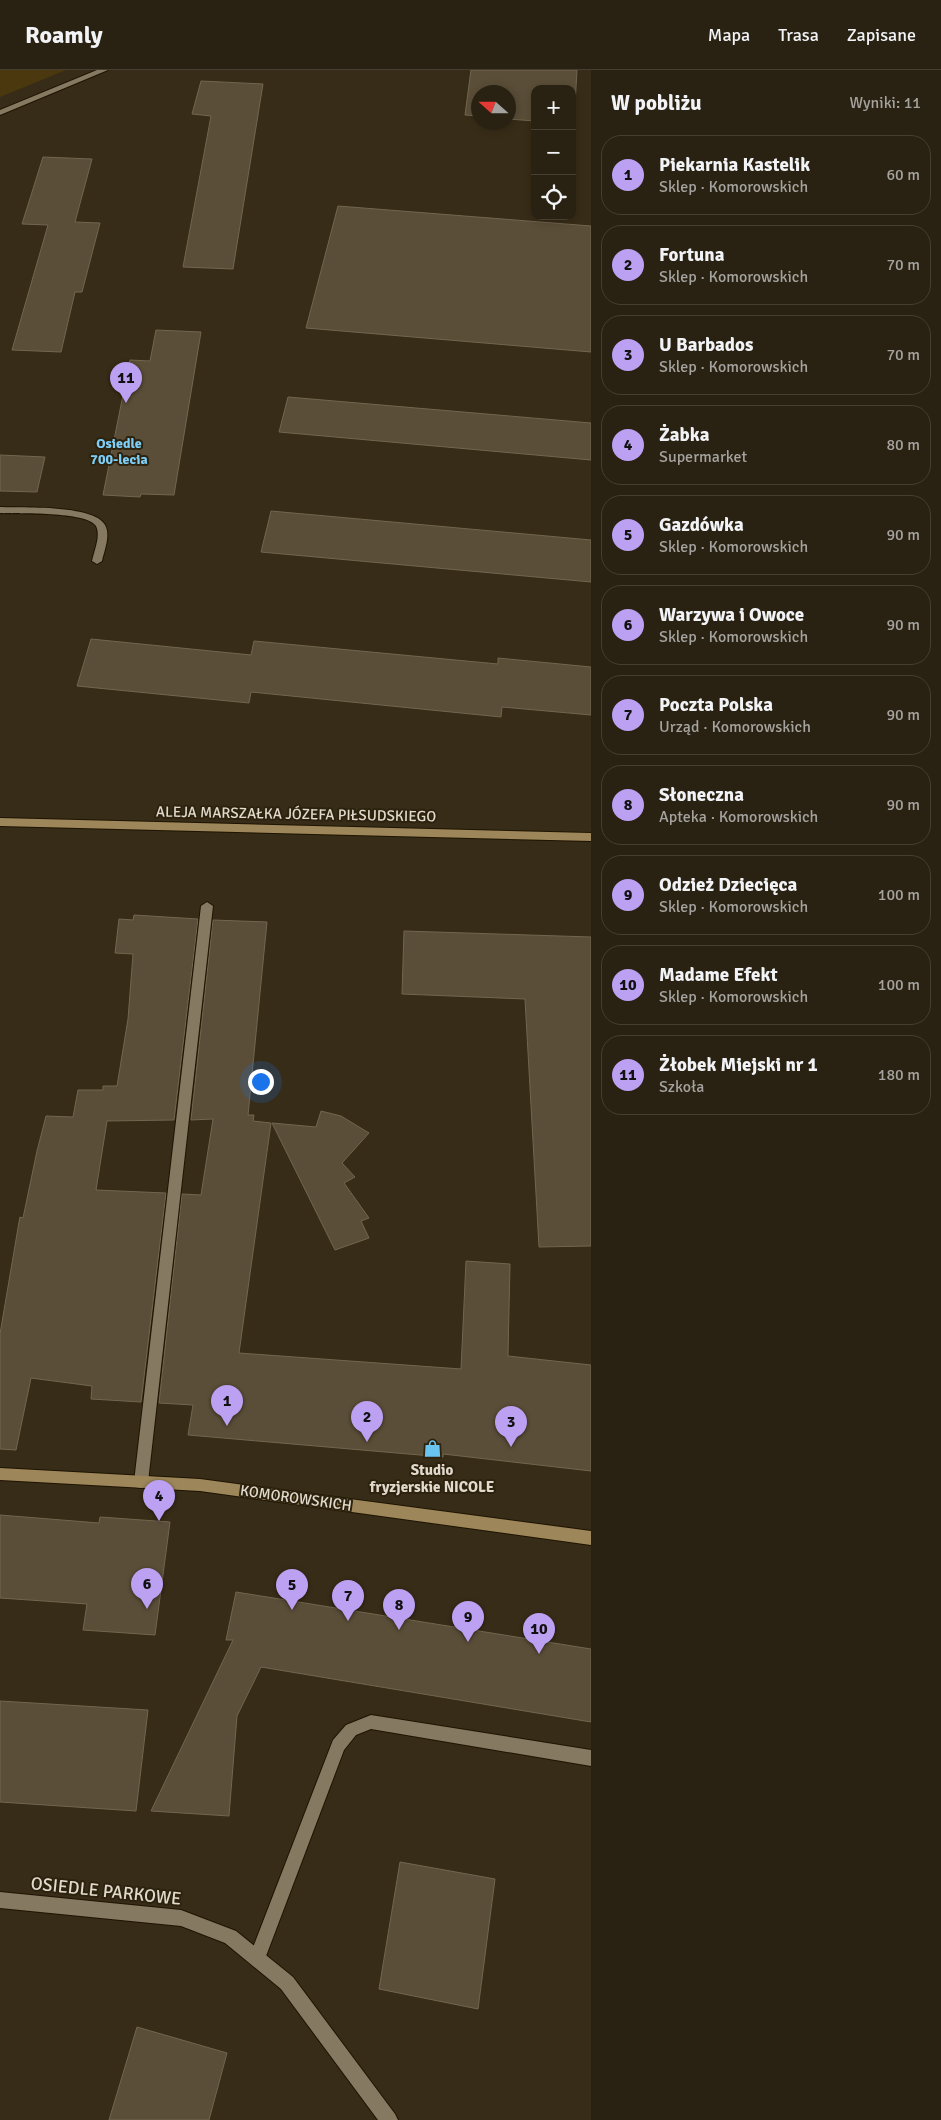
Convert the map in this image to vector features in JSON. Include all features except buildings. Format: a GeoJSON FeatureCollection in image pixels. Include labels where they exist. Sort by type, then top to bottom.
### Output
{"type":"FeatureCollection","features":[{"type":"Feature","properties":{"kind":"street"},"geometry":{"type":"LineString","coordinates":[[0,113],[104,70]]}},
{"type":"Feature","properties":{"kind":"street"},"geometry":{"type":"LineString","coordinates":[[0,510],[65,513],[84,515],[94,519],[100,524],[102,533],[96,561]]}},
{"type":"Feature","properties":{"kind":"street","name":"ALEJA MARSZAŁKA JÓZEFA PIŁSUDSKIEGO"},"geometry":{"type":"LineString","coordinates":[[0,822],[591,837]]}},
{"type":"Feature","properties":{"kind":"street"},"geometry":{"type":"LineString","coordinates":[[141,1482],[206,906]]}},
{"type":"Feature","properties":{"kind":"street","name":"KOMOROWSKICH"},"geometry":{"type":"LineString","coordinates":[[0,1474],[200,1485],[591,1538]]}},
{"type":"Feature","properties":{"kind":"street"},"geometry":{"type":"LineString","coordinates":[[256,1958],[338,1745],[351,1730],[371,1722],[591,1758]]}},
{"type":"Feature","properties":{"kind":"street","name":"OSIEDLE PARKOWE"},"geometry":{"type":"LineString","coordinates":[[0,1900],[181,1918],[230,1937],[287,1983],[389,2120]]}},
{"type":"Feature","properties":{"kind":"shaded area"},"geometry":{"type":"Polygon","coordinates":[[[0,70],[66,70],[0,97],[0,70]]]}},
{"type":"Feature","properties":{"kind":"place","name":"Żłobek Miejski nr 1"},"geometry":{"type":"Point","coordinates":[126,403]}},
{"type":"Feature","properties":{"kind":"place","name":"Piekarnia Kastelik"},"geometry":{"type":"Point","coordinates":[227,1426]}},
{"type":"Feature","properties":{"kind":"place","name":"Fortuna"},"geometry":{"type":"Point","coordinates":[367,1442]}},
{"type":"Feature","properties":{"kind":"place","name":"U Barbados"},"geometry":{"type":"Point","coordinates":[511,1447]}},
{"type":"Feature","properties":{"kind":"place","name":"Studio fryzjerskie NICOLE"},"geometry":{"type":"Point","coordinates":[432,1449]}},
{"type":"Feature","properties":{"kind":"place","name":"Żabka"},"geometry":{"type":"Point","coordinates":[159,1521]}},
{"type":"Feature","properties":{"kind":"place","name":"Warzywa i Owoce"},"geometry":{"type":"Point","coordinates":[147,1609]}},
{"type":"Feature","properties":{"kind":"place","name":"Gazdówka"},"geometry":{"type":"Point","coordinates":[292,1610]}},
{"type":"Feature","properties":{"kind":"place","name":"Poczta Polska"},"geometry":{"type":"Point","coordinates":[348,1621]}},
{"type":"Feature","properties":{"kind":"place","name":"Słoneczna"},"geometry":{"type":"Point","coordinates":[399,1630]}},
{"type":"Feature","properties":{"kind":"place","name":"Odzież Dziecięca"},"geometry":{"type":"Point","coordinates":[468,1642]}},
{"type":"Feature","properties":{"kind":"place","name":"Madame Efekt"},"geometry":{"type":"Point","coordinates":[539,1654]}},
{"type":"Feature","properties":{"kind":"district","name":"Osiedle 700-lecia"},"geometry":{"type":"Point","coordinates":[119,452]}}]}
